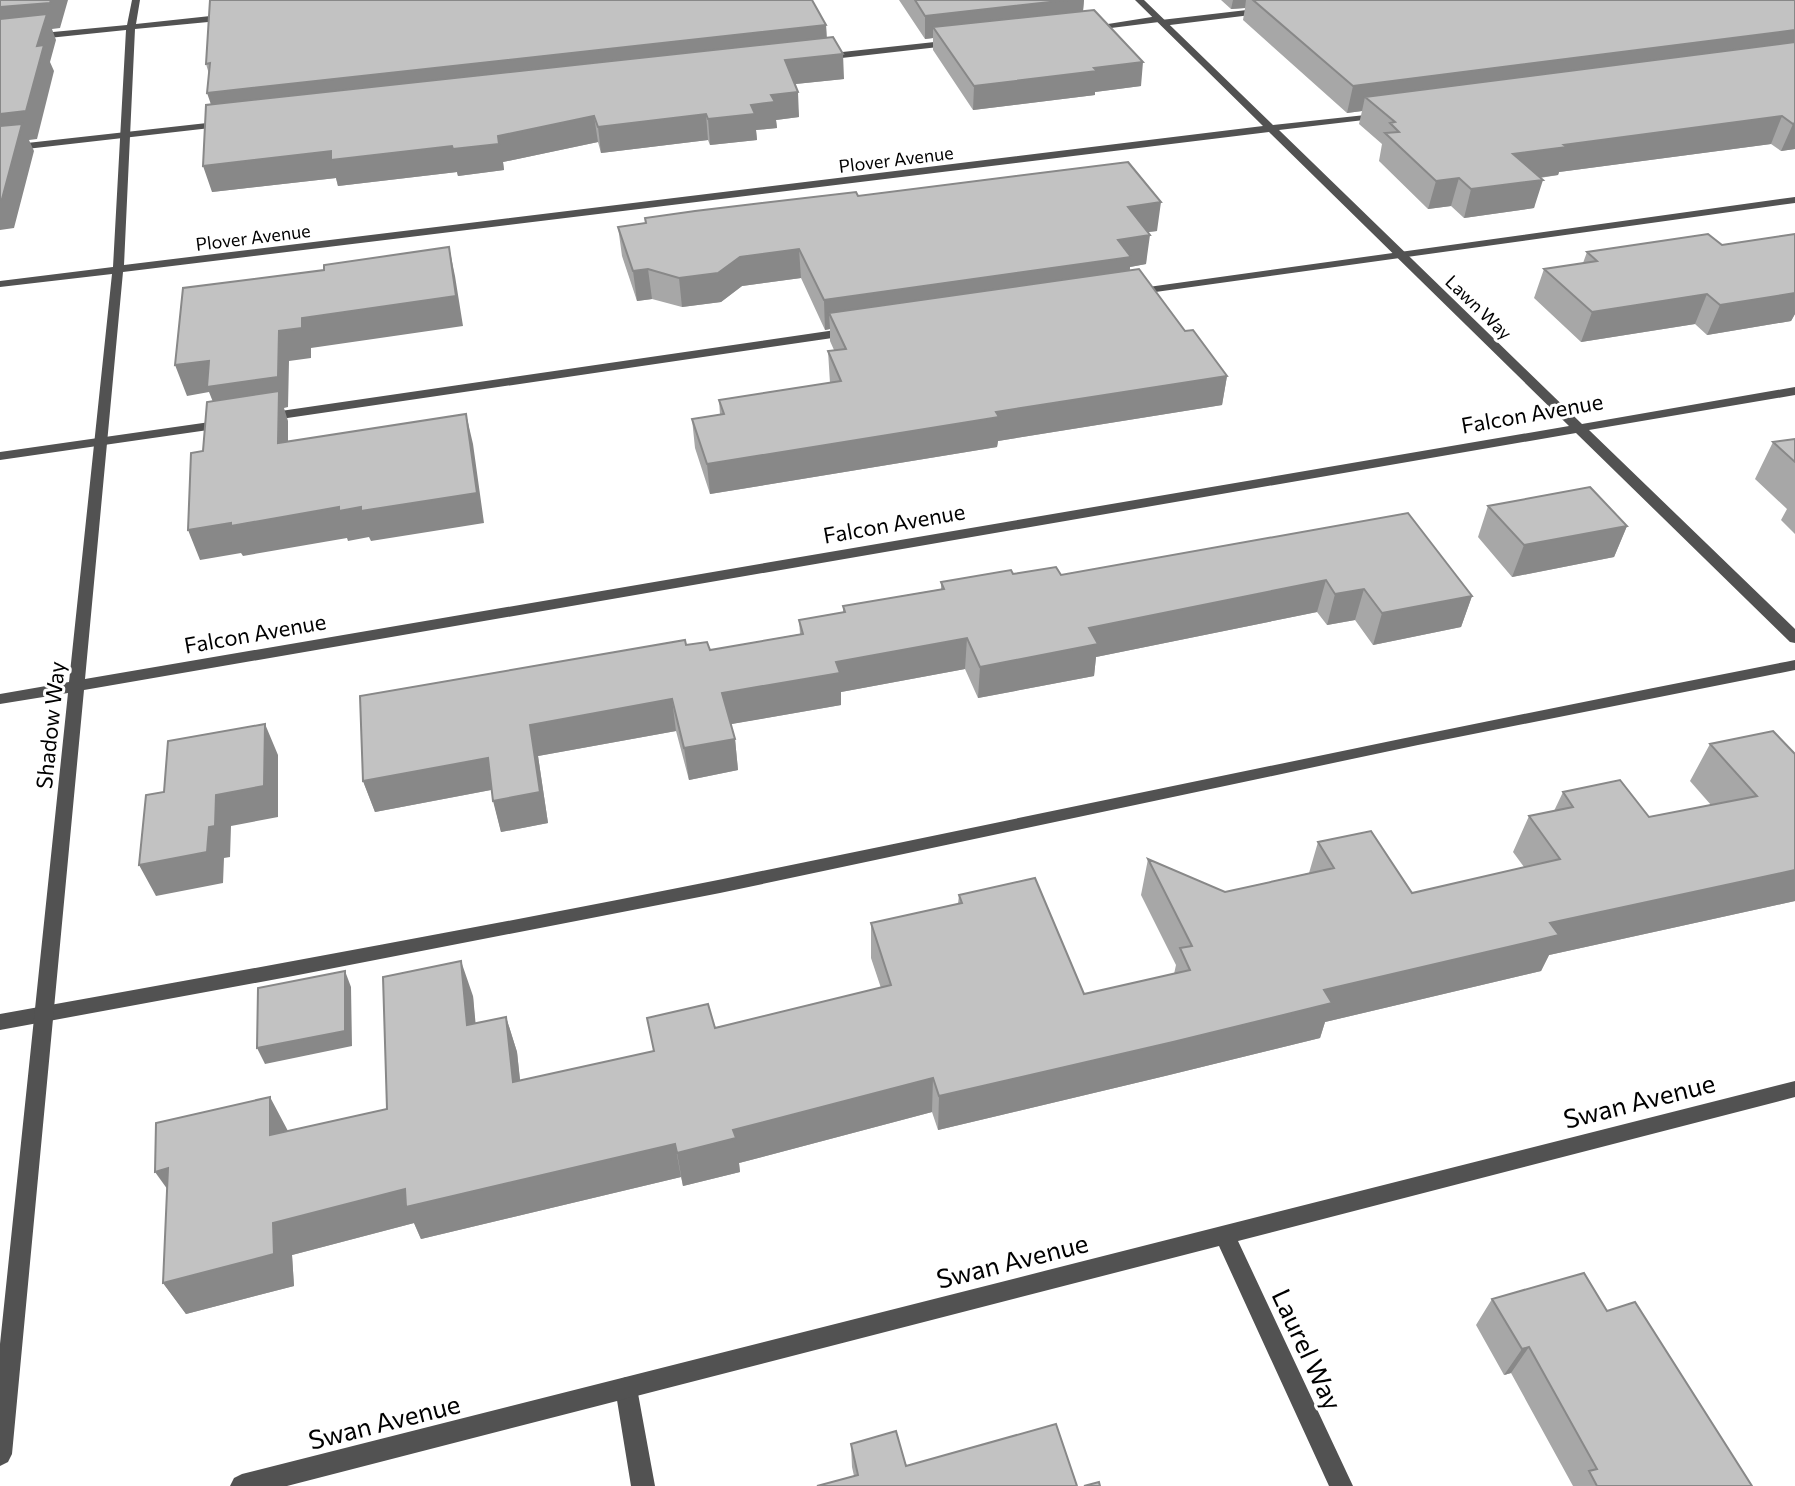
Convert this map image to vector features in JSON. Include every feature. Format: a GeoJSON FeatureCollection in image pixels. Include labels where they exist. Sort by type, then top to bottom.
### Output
{"type":"FeatureCollection","features":[{"type":"Feature","properties":{"kind":"street","name":"Shadow Way"},"geometry":{"type":"LineString","coordinates":[[0,1454],[118,270],[131,26],[136,0]]}},
{"type":"Feature","properties":{"kind":"street","name":"Lawn Way"},"geometry":{"type":"LineString","coordinates":[[1139,0],[1795,638]]}},
{"type":"Feature","properties":{"kind":"street"},"geometry":{"type":"LineString","coordinates":[[1080,29],[1271,10]]}},
{"type":"Feature","properties":{"kind":"street"},"geometry":{"type":"LineString","coordinates":[[0,40],[241,16]]}},
{"type":"Feature","properties":{"kind":"street"},"geometry":{"type":"LineString","coordinates":[[813,58],[971,41]]}},
{"type":"Feature","properties":{"kind":"street","name":"Plover Avenue"},"geometry":{"type":"LineString","coordinates":[[0,284],[1393,113]]}},
{"type":"Feature","properties":{"kind":"street"},"geometry":{"type":"LineString","coordinates":[[0,149],[234,122]]}},
{"type":"Feature","properties":{"kind":"street"},"geometry":{"type":"LineString","coordinates":[[1116,294],[1795,200]]}},
{"type":"Feature","properties":{"kind":"street"},"geometry":{"type":"LineString","coordinates":[[255,419],[859,331]]}},
{"type":"Feature","properties":{"kind":"street","name":"Falcon Avenue"},"geometry":{"type":"LineString","coordinates":[[0,699],[1795,391]]}},
{"type":"Feature","properties":{"kind":"street"},"geometry":{"type":"LineString","coordinates":[[0,456],[239,421]]}},
{"type":"Feature","properties":{"kind":"street"},"geometry":{"type":"LineString","coordinates":[[0,1022],[720,886],[1418,739],[1795,665]]}},
{"type":"Feature","properties":{"kind":"street","name":"Swan Avenue"},"geometry":{"type":"LineString","coordinates":[[242,1486],[1795,1089]]}},
{"type":"Feature","properties":{"kind":"street","name":"Laurel Way"},"geometry":{"type":"LineString","coordinates":[[1224,1235],[1341,1486]]}},
{"type":"Feature","properties":{"kind":"street"},"geometry":{"type":"LineString","coordinates":[[626,1388],[643,1486]]}},
{"type":"Feature","properties":{"kind":"building"},"geometry":{"type":"Polygon","coordinates":[[[0,0],[51,0],[50,3],[0,7],[0,0]]]}},
{"type":"Feature","properties":{"kind":"building"},"geometry":{"type":"Polygon","coordinates":[[[210,0],[812,0],[826,25],[207,93],[210,0]]]}},
{"type":"Feature","properties":{"kind":"building"},"geometry":{"type":"Polygon","coordinates":[[[915,0],[1068,0],[925,16],[915,0]]]}},
{"type":"Feature","properties":{"kind":"building"},"geometry":{"type":"Polygon","coordinates":[[[1253,0],[1795,0],[1795,30],[1353,86],[1253,0]]]}},
{"type":"Feature","properties":{"kind":"building"},"geometry":{"type":"Polygon","coordinates":[[[1094,10],[1143,62],[1094,68],[1097,71],[974,86],[933,27],[1094,10]]]}},
{"type":"Feature","properties":{"kind":"building"},"geometry":{"type":"Polygon","coordinates":[[[47,14],[37,46],[44,45],[26,111],[0,114],[0,19],[47,14]]]}},
{"type":"Feature","properties":{"kind":"building"},"geometry":{"type":"Polygon","coordinates":[[[833,37],[843,54],[785,60],[798,92],[771,95],[775,102],[751,105],[755,114],[708,119],[706,114],[598,127],[594,116],[498,136],[499,144],[453,149],[452,146],[331,160],[331,151],[203,166],[206,105],[833,37]]]}},
{"type":"Feature","properties":{"kind":"building"},"geometry":{"type":"Polygon","coordinates":[[[1795,42],[1795,123],[1782,116],[1513,154],[1543,180],[1471,189],[1459,178],[1436,181],[1385,133],[1399,132],[1390,123],[1395,122],[1365,97],[1795,42]]]}},
{"type":"Feature","properties":{"kind":"building"},"geometry":{"type":"Polygon","coordinates":[[[22,124],[2,199],[0,200],[0,126],[22,124]]]}},
{"type":"Feature","properties":{"kind":"building"},"geometry":{"type":"Polygon","coordinates":[[[1128,162],[1161,202],[1128,207],[1150,235],[1118,240],[1131,257],[824,300],[799,249],[740,257],[718,273],[679,278],[648,269],[633,271],[618,227],[646,223],[645,218],[695,211],[856,192],[858,196],[1128,162]]]}},
{"type":"Feature","properties":{"kind":"building"},"geometry":{"type":"Polygon","coordinates":[[[1708,234],[1722,245],[1795,234],[1795,293],[1720,305],[1707,294],[1592,312],[1544,269],[1597,261],[1587,252],[1708,234]]]}},
{"type":"Feature","properties":{"kind":"building"},"geometry":{"type":"Polygon","coordinates":[[[449,247],[456,296],[302,318],[302,328],[279,331],[278,377],[207,387],[209,361],[175,365],[183,288],[324,270],[324,265],[449,247]]]}},
{"type":"Feature","properties":{"kind":"building"},"geometry":{"type":"Polygon","coordinates":[[[1139,269],[1185,331],[1193,330],[1227,376],[996,412],[999,417],[707,464],[692,419],[724,414],[719,400],[841,381],[828,351],[846,349],[829,313],[1139,269]]]}},
{"type":"Feature","properties":{"kind":"building"},"geometry":{"type":"Polygon","coordinates":[[[279,391],[278,443],[466,414],[477,493],[361,511],[361,507],[339,511],[339,507],[231,526],[231,523],[188,530],[191,453],[203,451],[207,402],[279,391]]]}},
{"type":"Feature","properties":{"kind":"building"},"geometry":{"type":"Polygon","coordinates":[[[1795,439],[1795,462],[1773,442],[1795,439]]]}},
{"type":"Feature","properties":{"kind":"building"},"geometry":{"type":"Polygon","coordinates":[[[1590,487],[1627,526],[1524,545],[1488,506],[1590,487]]]}},
{"type":"Feature","properties":{"kind":"building"},"geometry":{"type":"Polygon","coordinates":[[[1408,513],[1472,596],[1382,613],[1364,589],[1335,594],[1326,580],[1089,628],[1098,644],[980,667],[967,638],[836,662],[840,673],[722,693],[735,739],[684,748],[672,699],[530,725],[540,792],[493,801],[488,758],[363,781],[360,696],[685,640],[686,645],[707,642],[710,650],[803,634],[799,620],[845,612],[843,606],[944,589],[941,582],[1011,570],[1013,574],[1056,567],[1061,575],[1408,513]]]}},
{"type":"Feature","properties":{"kind":"building"},"geometry":{"type":"Polygon","coordinates":[[[265,724],[264,786],[216,795],[215,826],[209,827],[207,852],[139,865],[146,795],[164,792],[168,741],[265,724]]]}},
{"type":"Feature","properties":{"kind":"building"},"geometry":{"type":"Polygon","coordinates":[[[1773,731],[1795,754],[1795,870],[1550,923],[1559,935],[1324,990],[1332,1003],[939,1096],[933,1078],[733,1130],[736,1138],[677,1153],[675,1144],[406,1207],[405,1189],[273,1223],[274,1254],[163,1283],[168,1168],[155,1172],[156,1123],[270,1097],[270,1135],[387,1109],[383,977],[461,961],[467,1025],[506,1017],[513,1082],[654,1051],[647,1018],[708,1004],[715,1028],[891,985],[871,923],[962,903],[959,895],[1035,878],[1084,994],[1190,970],[1180,948],[1192,946],[1148,859],[1225,892],[1334,868],[1318,842],[1371,831],[1412,893],[1560,859],[1529,816],[1573,807],[1563,792],[1620,780],[1649,817],[1757,796],[1710,744],[1773,731]]]}},
{"type":"Feature","properties":{"kind":"building"},"geometry":{"type":"Polygon","coordinates":[[[345,971],[345,1031],[257,1048],[258,988],[345,971]]]}},
{"type":"Feature","properties":{"kind":"building"},"geometry":{"type":"Polygon","coordinates":[[[1584,1273],[1607,1311],[1635,1302],[1752,1486],[1597,1486],[1589,1471],[1597,1469],[1529,1347],[1522,1349],[1492,1299],[1584,1273]]]}},
{"type":"Feature","properties":{"kind":"building"},"geometry":{"type":"Polygon","coordinates":[[[1056,1424],[1077,1486],[817,1486],[858,1475],[851,1444],[896,1431],[906,1466],[1056,1424]]]}}]}
